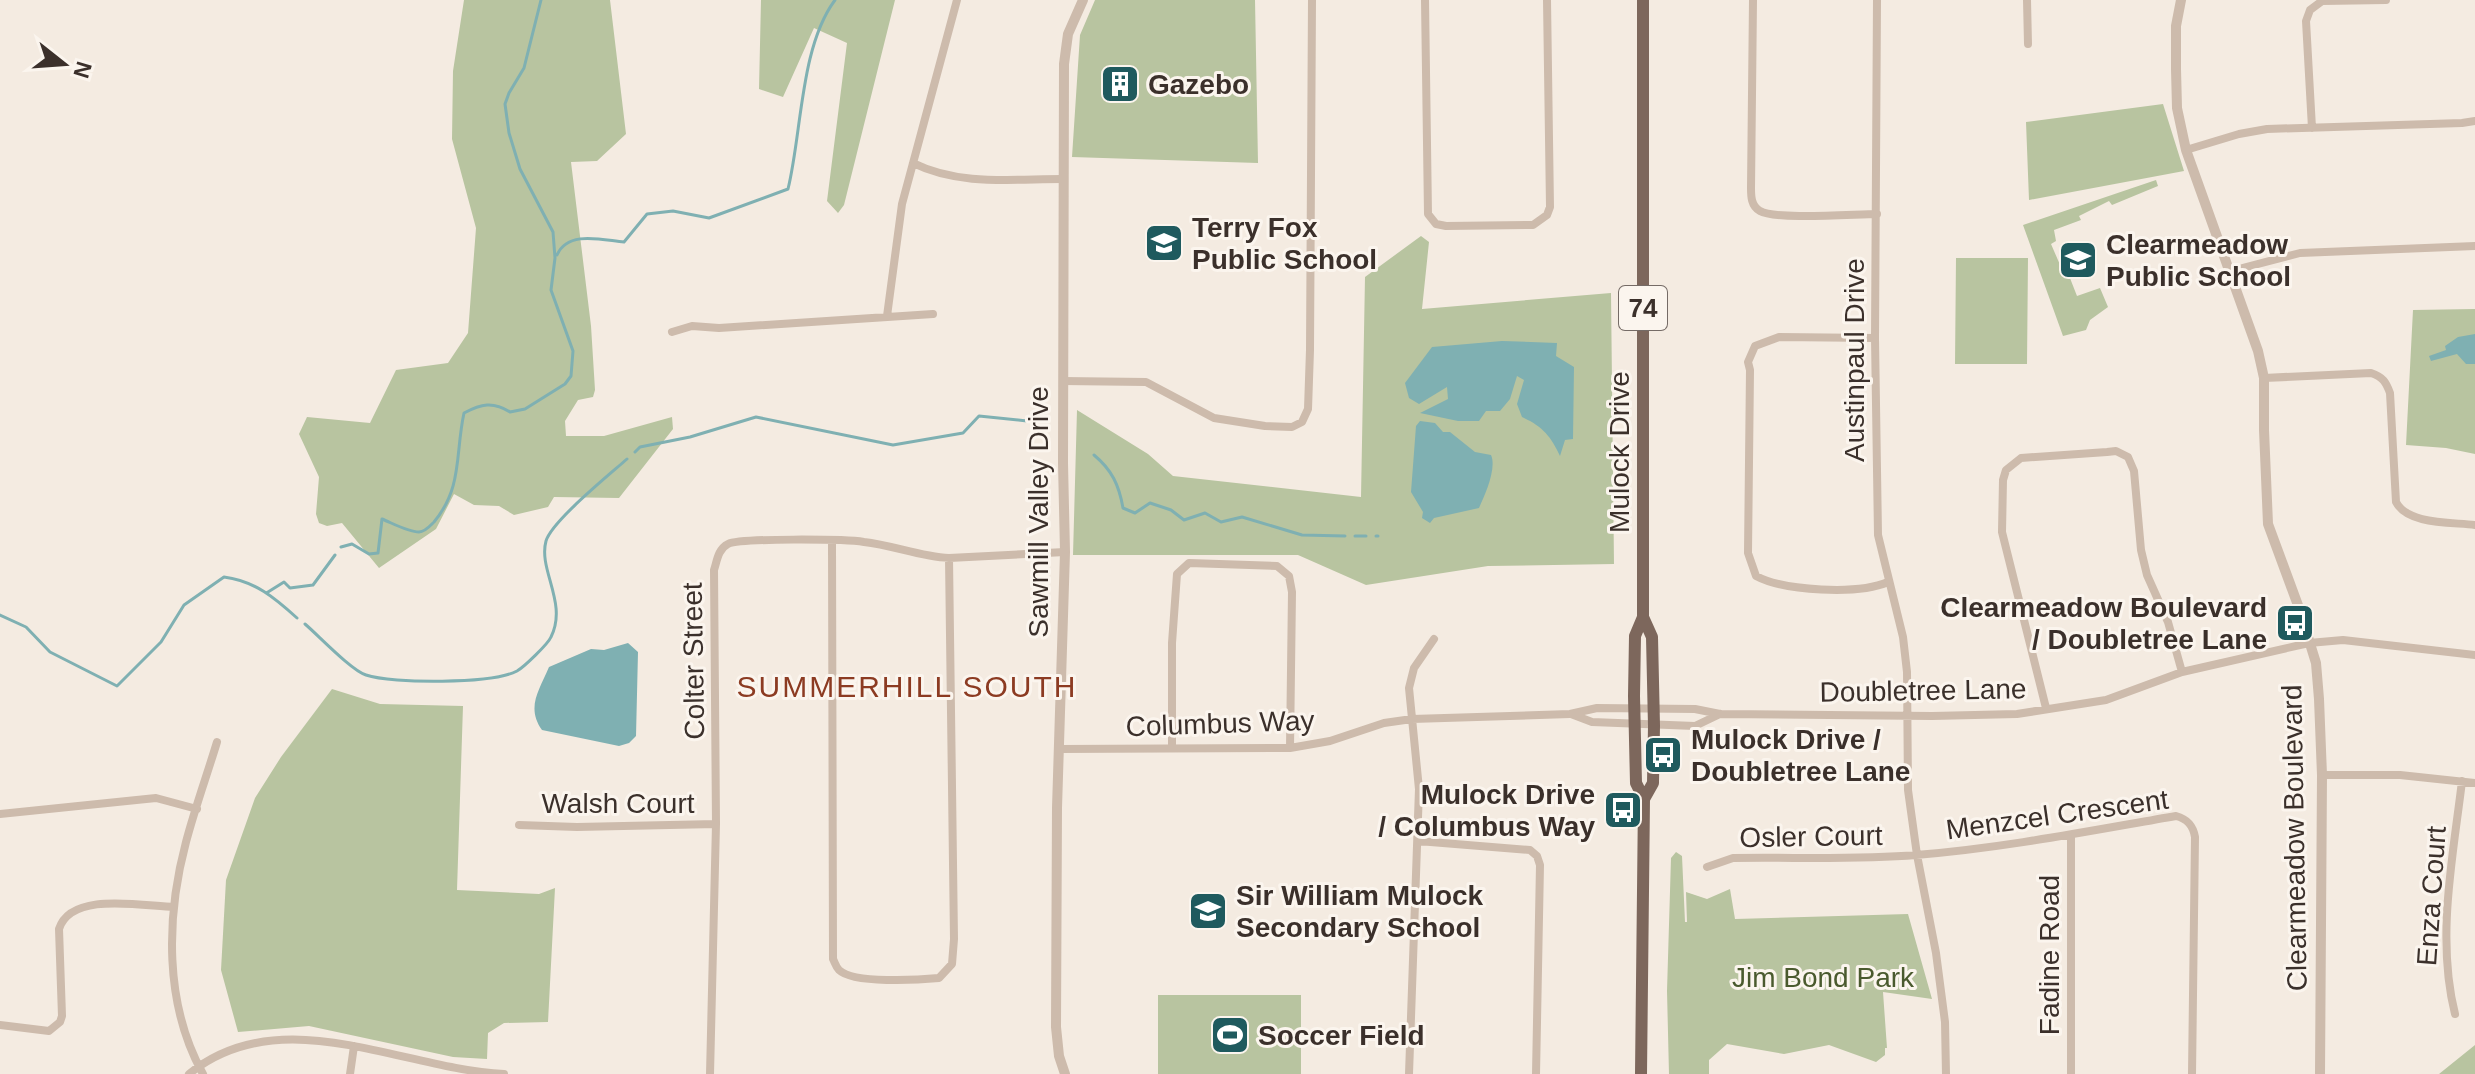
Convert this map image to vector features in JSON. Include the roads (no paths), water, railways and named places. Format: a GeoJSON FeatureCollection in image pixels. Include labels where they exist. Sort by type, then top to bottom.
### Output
{"type":"FeatureCollection","features":[{"type":"Feature","properties":{"kind":"main road","name":"Mulock Drive"},"geometry":{"type":"LineString","coordinates":[[1641,1074],[1644,799],[1636,783],[1634,708],[1635,636],[1643,617],[1643,0]]}},
{"type":"Feature","properties":{"kind":"main road","name":"Mulock Drive"},"geometry":{"type":"LineString","coordinates":[[1643,617],[1652,637],[1654,709],[1653,783],[1644,799]]}},
{"type":"Feature","properties":{"kind":"street"},"geometry":{"type":"LineString","coordinates":[[887,316],[902,204],[957,0]]}},
{"type":"Feature","properties":{"kind":"street","name":"Sawmill Valley Drive"},"geometry":{"type":"LineString","coordinates":[[1065,1074],[1059,1056],[1056,1027],[1057,808],[1065,552],[1062,179],[1064,64],[1068,34],[1083,0]]}},
{"type":"Feature","properties":{"kind":"street"},"geometry":{"type":"LineString","coordinates":[[1063,381],[1146,382],[1214,418],[1279,427],[1292,427],[1302,422],[1308,409],[1310,350],[1312,0]]}},
{"type":"Feature","properties":{"kind":"street"},"geometry":{"type":"LineString","coordinates":[[1425,0],[1428,214],[1436,224],[1446,226],[1533,225],[1547,215],[1550,207],[1547,0]]}},
{"type":"Feature","properties":{"kind":"street"},"geometry":{"type":"LineString","coordinates":[[1753,0],[1751,188],[1755,207],[1761,212],[1778,215],[1877,214]]}},
{"type":"Feature","properties":{"kind":"street","name":"Austinpaul Drive"},"geometry":{"type":"LineString","coordinates":[[1877,0],[1875,338],[1878,535],[1903,637],[1907,672],[1908,790],[1940,983],[1945,1022],[1946,1074]]}},
{"type":"Feature","properties":{"kind":"street"},"geometry":{"type":"LineString","coordinates":[[2027,0],[2028,44]]}},
{"type":"Feature","properties":{"kind":"street","name":"Clearmeadow Boulevard"},"geometry":{"type":"LineString","coordinates":[[2181,0],[2176,26],[2177,108],[2186,150],[2231,271],[2264,378],[2268,524],[2316,663],[2322,775],[2320,1074]]}},
{"type":"Feature","properties":{"kind":"street"},"geometry":{"type":"LineString","coordinates":[[2312,128],[2306,21],[2310,10],[2322,1],[2386,0]]}},
{"type":"Feature","properties":{"kind":"street"},"geometry":{"type":"LineString","coordinates":[[2186,150],[2253,131],[2475,121]]}},
{"type":"Feature","properties":{"kind":"street"},"geometry":{"type":"LineString","coordinates":[[913,163],[951,177],[981,180],[1062,179]]}},
{"type":"Feature","properties":{"kind":"street"},"geometry":{"type":"LineString","coordinates":[[2231,271],[2300,253],[2475,246]]}},
{"type":"Feature","properties":{"kind":"street"},"geometry":{"type":"LineString","coordinates":[[672,332],[692,326],[719,328],[933,314]]}},
{"type":"Feature","properties":{"kind":"street"},"geometry":{"type":"LineString","coordinates":[[1875,338],[1779,337],[1755,346],[1748,362],[1748,553],[1756,576],[1776,584],[1858,591],[1888,582]]}},
{"type":"Feature","properties":{"kind":"street"},"geometry":{"type":"LineString","coordinates":[[2264,378],[2371,373],[2379,376],[2390,393],[2396,502],[2399,509],[2409,515],[2475,525]]}},
{"type":"Feature","properties":{"kind":"street"},"geometry":{"type":"LineString","coordinates":[[2046,708],[2002,532],[2003,480],[2006,470],[2021,458],[2116,451],[2128,457],[2134,471],[2141,550],[2147,575],[2168,622],[2182,672]]}},
{"type":"Feature","properties":{"kind":"street","name":"Colter Street"},"geometry":{"type":"LineString","coordinates":[[710,1074],[716,824],[714,570],[719,552],[725,545],[745,540],[863,541],[931,557],[949,558],[1065,552]]}},
{"type":"Feature","properties":{"kind":"street"},"geometry":{"type":"LineString","coordinates":[[832,542],[833,959],[840,971],[848,975],[893,981],[939,978],[952,964],[954,755],[949,558]]}},
{"type":"Feature","properties":{"kind":"street"},"geometry":{"type":"LineString","coordinates":[[1172,748],[1172,643],[1177,574],[1189,563],[1277,566],[1289,576],[1292,592],[1290,748]]}},
{"type":"Feature","properties":{"kind":"street"},"geometry":{"type":"LineString","coordinates":[[1409,1074],[1419,789],[1409,688],[1414,668],[1434,639]]}},
{"type":"Feature","properties":{"kind":"street","name":"Doubletree Lane"},"geometry":{"type":"LineString","coordinates":[[1654,709],[1695,709],[1720,714],[2002,715],[2106,700],[2182,672],[2309,643],[2343,640],[2475,655]]}},
{"type":"Feature","properties":{"kind":"street","name":"Columbus Way"},"geometry":{"type":"LineString","coordinates":[[1060,749],[1290,748],[1312,745],[1384,723],[1412,719],[1570,714],[1597,708],[1654,709]]}},
{"type":"Feature","properties":{"kind":"street","name":"Columbus Way"},"geometry":{"type":"LineString","coordinates":[[1570,714],[1592,722],[1635,724]]}},
{"type":"Feature","properties":{"kind":"street","name":"Doubletree Lane"},"geometry":{"type":"LineString","coordinates":[[1635,724],[1695,726],[1720,714]]}},
{"type":"Feature","properties":{"kind":"street"},"geometry":{"type":"LineString","coordinates":[[201,1070],[180,1022],[175,996],[174,907],[187,839],[217,742]]}},
{"type":"Feature","properties":{"kind":"street"},"geometry":{"type":"LineString","coordinates":[[2322,775],[2400,775],[2475,783]]}},
{"type":"Feature","properties":{"kind":"street","name":"Enza Court"},"geometry":{"type":"LineString","coordinates":[[2455,1014],[2447,982],[2447,907],[2462,781]]}},
{"type":"Feature","properties":{"kind":"street"},"geometry":{"type":"LineString","coordinates":[[0,814],[156,798],[197,809]]}},
{"type":"Feature","properties":{"kind":"street","name":"Menzcel Crescent"},"geometry":{"type":"LineString","coordinates":[[1917,855],[2071,836],[2099,828],[2176,816],[2183,818],[2194,829],[2192,1074]]}},
{"type":"Feature","properties":{"kind":"street","name":"Walsh Court"},"geometry":{"type":"LineString","coordinates":[[519,825],[716,824]]}},
{"type":"Feature","properties":{"kind":"street","name":"Fadine Road"},"geometry":{"type":"LineString","coordinates":[[2071,836],[2071,1074]]}},
{"type":"Feature","properties":{"kind":"street"},"geometry":{"type":"LineString","coordinates":[[1418,841],[1530,850],[1537,856],[1540,865],[1536,1074]]}},
{"type":"Feature","properties":{"kind":"street","name":"Osler Court"},"geometry":{"type":"LineString","coordinates":[[1707,867],[1733,858],[1917,855]]}},
{"type":"Feature","properties":{"kind":"street"},"geometry":{"type":"LineString","coordinates":[[0,1025],[49,1031],[60,1022],[59,929],[67,914],[75,908],[97,904],[174,907]]}},
{"type":"Feature","properties":{"kind":"street"},"geometry":{"type":"LineString","coordinates":[[189,1074],[201,1070],[221,1054],[268,1040],[320,1039],[465,1073],[504,1074]]}},
{"type":"Feature","properties":{"kind":"street"},"geometry":{"type":"LineString","coordinates":[[350,1074],[354,1046]]}},
{"type":"Feature","properties":{"kind":"water"},"geometry":{"type":"Polygon","coordinates":[[[2475,334],[2475,364],[2466,364],[2457,354],[2431,361],[2429,356],[2446,350],[2445,346],[2458,337],[2475,334]]]}},
{"type":"Feature","properties":{"kind":"water"},"geometry":{"type":"Polygon","coordinates":[[[1502,341],[1557,343],[1556,356],[1574,367],[1573,439],[1565,440],[1560,456],[1545,432],[1522,417],[1517,404],[1524,380],[1517,376],[1510,399],[1500,411],[1486,411],[1479,421],[1458,421],[1420,413],[1448,399],[1447,387],[1419,404],[1409,398],[1405,383],[1432,347],[1502,341]]]}},
{"type":"Feature","properties":{"kind":"water"},"geometry":{"type":"Polygon","coordinates":[[[1420,421],[1435,423],[1443,432],[1450,432],[1475,452],[1491,455],[1491,474],[1479,508],[1434,518],[1430,523],[1422,518],[1423,512],[1411,492],[1416,426],[1420,421]]]}},
{"type":"Feature","properties":{"kind":"water"},"geometry":{"type":"Polygon","coordinates":[[[628,643],[638,652],[636,736],[629,743],[619,746],[542,730],[537,722],[535,706],[549,667],[591,649],[604,650],[628,643]]]}},
{"type":"Feature","properties":{"kind":"waterway"},"geometry":{"type":"LineString","coordinates":[[341,547],[352,544],[369,554],[378,553],[382,519],[415,532],[427,528],[450,496],[464,413],[487,405],[510,412],[525,409],[565,384],[571,376],[573,351],[551,290],[555,258],[553,232],[520,169],[509,133],[505,104],[524,68],[541,0]]}},
{"type":"Feature","properties":{"kind":"waterway"},"geometry":{"type":"LineString","coordinates":[[557,255],[562,247],[577,239],[624,242],[647,214],[673,211],[709,218],[788,189],[808,65],[824,19],[835,0]]}},
{"type":"Feature","properties":{"kind":"waterway"},"geometry":{"type":"LineString","coordinates":[[635,452],[640,447],[690,437],[756,417],[893,445],[963,433],[979,416],[1027,421]]}},
{"type":"Feature","properties":{"kind":"waterway"},"geometry":{"type":"LineString","coordinates":[[1094,455],[1114,478],[1123,508],[1135,513],[1150,503],[1171,510],[1184,520],[1205,513],[1221,522],[1242,517],[1302,535],[1345,536]]}},
{"type":"Feature","properties":{"kind":"waterway"},"geometry":{"type":"LineString","coordinates":[[305,624],[352,667],[379,678],[466,680],[517,671],[545,645],[555,624],[555,599],[545,552],[550,532],[582,498],[627,459]]}},
{"type":"Feature","properties":{"kind":"waterway"},"geometry":{"type":"LineString","coordinates":[[1355,536],[1366,536]]}},
{"type":"Feature","properties":{"kind":"waterway"},"geometry":{"type":"LineString","coordinates":[[268,592],[284,582],[290,588],[313,585],[335,555]]}},
{"type":"Feature","properties":{"kind":"waterway"},"geometry":{"type":"LineString","coordinates":[[0,615],[26,627],[50,652],[117,686],[161,642],[184,605],[224,577],[255,586],[297,618]]}},
{"type":"Feature","properties":{"kind":"place","name":"Gazebo"},"geometry":{"type":"Point","coordinates":[1120,84]}},
{"type":"Feature","properties":{"kind":"place","name":"Terry Fox Public School"},"geometry":{"type":"Point","coordinates":[1164,243]}},
{"type":"Feature","properties":{"kind":"place","name":"Clearmeadow Public School"},"geometry":{"type":"Point","coordinates":[2078,260]}},
{"type":"Feature","properties":{"kind":"place","name":"Clearmeadow Boulevard / Doubletree Lane"},"geometry":{"type":"Point","coordinates":[2295,623]}},
{"type":"Feature","properties":{"kind":"place","name":"Mulock Drive / Doubletree Lane"},"geometry":{"type":"Point","coordinates":[1663,755]}},
{"type":"Feature","properties":{"kind":"place","name":"Mulock Drive / Columbus Way"},"geometry":{"type":"Point","coordinates":[1623,810]}},
{"type":"Feature","properties":{"kind":"place","name":"Sir William Mulock Secondary School"},"geometry":{"type":"Point","coordinates":[1208,911]}},
{"type":"Feature","properties":{"kind":"place","name":"Soccer Field"},"geometry":{"type":"Point","coordinates":[1230,1035]}},
{"type":"Feature","properties":{"kind":"district","name":"SUMMERHILL SOUTH"},"geometry":{"type":"Point","coordinates":[907,687]}},
{"type":"Feature","properties":{"kind":"park label","name":"Jim Bond Park"},"geometry":{"type":"Point","coordinates":[1823,977]}}]}
